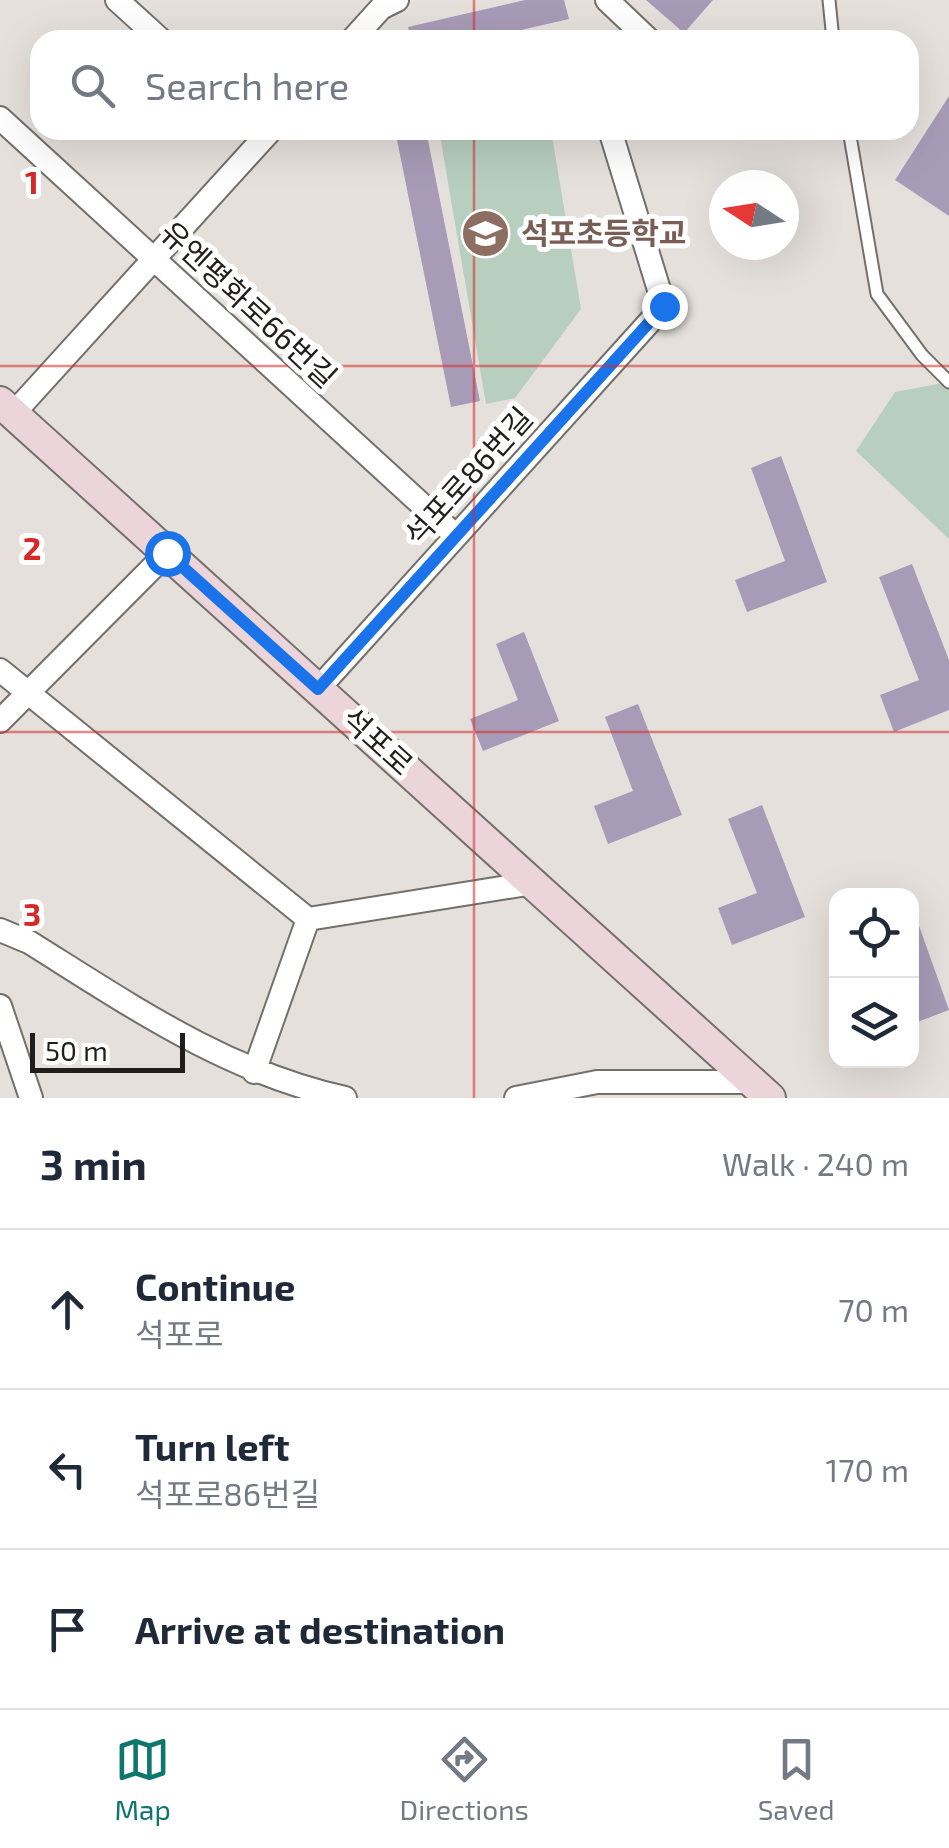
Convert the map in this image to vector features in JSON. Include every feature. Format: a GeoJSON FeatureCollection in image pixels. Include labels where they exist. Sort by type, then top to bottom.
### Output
{"type":"FeatureCollection","features":[{"type":"Feature","properties":{"kind":"main road","name":"석포로"},"geometry":{"type":"LineString","coordinates":[[7,408],[533,883],[758,1093]]}},
{"type":"Feature","properties":{"kind":"street"},"geometry":{"type":"LineString","coordinates":[[117,0],[150,30]]}},
{"type":"Feature","properties":{"kind":"street"},"geometry":{"type":"LineString","coordinates":[[607,0],[638,30]]}},
{"type":"Feature","properties":{"kind":"street"},"geometry":{"type":"LineString","coordinates":[[360,30],[383,3]]}},
{"type":"Feature","properties":{"kind":"street","name":"유엔평화로66번길"},"geometry":{"type":"LineString","coordinates":[[0,118],[456,536]]}},
{"type":"Feature","properties":{"kind":"street"},"geometry":{"type":"LineString","coordinates":[[7,408],[154,259],[258,140]]}},
{"type":"Feature","properties":{"kind":"street","name":"석포로86번길"},"geometry":{"type":"LineString","coordinates":[[318,689],[664,306],[613,140]]}},
{"type":"Feature","properties":{"kind":"street"},"geometry":{"type":"LineString","coordinates":[[0,721],[167,553]]}},
{"type":"Feature","properties":{"kind":"street"},"geometry":{"type":"LineString","coordinates":[[0,670],[308,918],[533,883]]}},
{"type":"Feature","properties":{"kind":"street"},"geometry":{"type":"LineString","coordinates":[[254,1072],[308,918]]}},
{"type":"Feature","properties":{"kind":"street"},"geometry":{"type":"LineString","coordinates":[[0,930],[28,942],[187,1040],[254,1072],[335,1097]]}},
{"type":"Feature","properties":{"kind":"street"},"geometry":{"type":"LineString","coordinates":[[0,1006],[32,1098]]}},
{"type":"Feature","properties":{"kind":"street"},"geometry":{"type":"LineString","coordinates":[[516,1098],[597,1082],[758,1093]]}},
{"type":"Feature","properties":{"kind":"lane"},"geometry":{"type":"LineString","coordinates":[[830,0],[832,30]]}},
{"type":"Feature","properties":{"kind":"lane"},"geometry":{"type":"LineString","coordinates":[[850,140],[878,294],[922,356],[949,382]]}},
{"type":"Feature","properties":{"kind":"green space"},"geometry":{"type":"Polygon","coordinates":[[[441,140],[553,140],[581,309],[515,398],[486,404],[441,140]]]}},
{"type":"Feature","properties":{"kind":"green space"},"geometry":{"type":"Polygon","coordinates":[[[949,382],[949,539],[856,451],[895,392],[949,382]]]}},
{"type":"Feature","properties":{"kind":"building"},"geometry":{"type":"Polygon","coordinates":[[[525,0],[564,0],[569,19],[521,30],[408,27],[525,0]]]}},
{"type":"Feature","properties":{"kind":"building"},"geometry":{"type":"Polygon","coordinates":[[[646,0],[713,0],[687,30],[681,30],[646,0]]]}},
{"type":"Feature","properties":{"kind":"building"},"geometry":{"type":"Polygon","coordinates":[[[949,96],[949,216],[895,180],[949,96]]]}},
{"type":"Feature","properties":{"kind":"building"},"geometry":{"type":"Polygon","coordinates":[[[397,140],[428,140],[480,401],[451,407],[397,140]]]}},
{"type":"Feature","properties":{"kind":"building"},"geometry":{"type":"Polygon","coordinates":[[[781,456],[827,582],[747,612],[735,580],[785,561],[751,468],[781,456]]]}},
{"type":"Feature","properties":{"kind":"building"},"geometry":{"type":"Polygon","coordinates":[[[912,564],[949,660],[949,710],[894,732],[880,695],[919,680],[879,577],[912,564]]]}},
{"type":"Feature","properties":{"kind":"building"},"geometry":{"type":"Polygon","coordinates":[[[524,632],[559,721],[483,751],[470,719],[518,700],[496,644],[524,632]]]}},
{"type":"Feature","properties":{"kind":"building"},"geometry":{"type":"Polygon","coordinates":[[[638,704],[682,815],[608,844],[594,806],[633,791],[605,717],[638,704]]]}},
{"type":"Feature","properties":{"kind":"building"},"geometry":{"type":"Polygon","coordinates":[[[762,805],[805,917],[732,945],[718,908],[757,893],[728,819],[762,805]]]}},
{"type":"Feature","properties":{"kind":"building"},"geometry":{"type":"Polygon","coordinates":[[[919,926],[949,1010],[919,1021],[919,926]]]}},
{"type":"Feature","properties":{"kind":"place","name":"석포초등학교"},"geometry":{"type":"Point","coordinates":[486,234]}},
{"type":"Feature","properties":{"kind":"route"},"geometry":{"type":"LineString","coordinates":[[167,553],[318,689],[664,306]]}}]}
